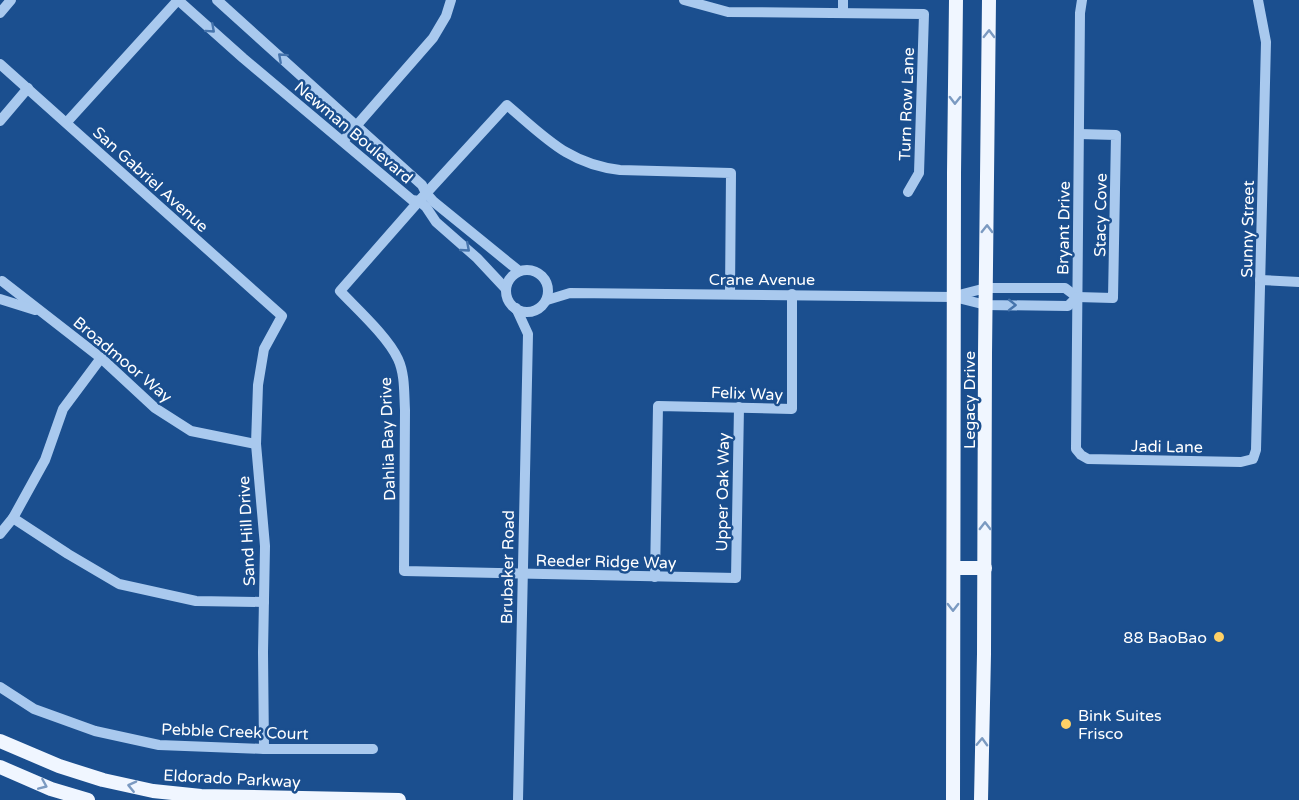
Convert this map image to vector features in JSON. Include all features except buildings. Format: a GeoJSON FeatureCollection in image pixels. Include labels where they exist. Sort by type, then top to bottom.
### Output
{"type":"FeatureCollection","features":[{"type":"Feature","properties":{"kind":"main road","name":"Legacy Drive"},"geometry":{"type":"LineString","coordinates":[[953,800],[956,0]]}},
{"type":"Feature","properties":{"kind":"main road","name":"Legacy Drive"},"geometry":{"type":"LineString","coordinates":[[981,800],[989,0]]}},
{"type":"Feature","properties":{"kind":"main road"},"geometry":{"type":"LineString","coordinates":[[954,568],[985,568]]}},
{"type":"Feature","properties":{"kind":"main road","name":"Eldorado Parkway"},"geometry":{"type":"LineString","coordinates":[[0,741],[59,766],[103,780],[153,791],[201,796],[399,800]]}},
{"type":"Feature","properties":{"kind":"main road"},"geometry":{"type":"LineString","coordinates":[[0,767],[51,789],[88,800]]}},
{"type":"Feature","properties":{"kind":"street"},"geometry":{"type":"LineString","coordinates":[[0,13],[11,0]]}},
{"type":"Feature","properties":{"kind":"street"},"geometry":{"type":"LineString","coordinates":[[67,123],[178,0]]}},
{"type":"Feature","properties":{"kind":"street","name":"Newman Boulevard"},"geometry":{"type":"LineString","coordinates":[[178,0],[243,58],[412,200],[423,197],[434,202],[519,271]]}},
{"type":"Feature","properties":{"kind":"street","name":"Newman Boulevard"},"geometry":{"type":"LineString","coordinates":[[217,0],[422,186],[426,207],[436,222],[477,258],[506,289]]}},
{"type":"Feature","properties":{"kind":"street"},"geometry":{"type":"LineString","coordinates":[[343,141],[433,38],[451,0]]}},
{"type":"Feature","properties":{"kind":"street"},"geometry":{"type":"LineString","coordinates":[[684,0],[728,12],[843,13],[843,0]]}},
{"type":"Feature","properties":{"kind":"street","name":"Bryant Drive"},"geometry":{"type":"LineString","coordinates":[[1081,455],[1076,449],[1076,439],[1080,13],[1082,0]]}},
{"type":"Feature","properties":{"kind":"street","name":"Sunny Street"},"geometry":{"type":"LineString","coordinates":[[1253,459],[1256,450],[1266,42],[1258,0]]}},
{"type":"Feature","properties":{"kind":"street","name":"Turn Row Lane"},"geometry":{"type":"LineString","coordinates":[[843,13],[924,14],[920,173],[908,192]]}},
{"type":"Feature","properties":{"kind":"street","name":"San Gabriel Avenue"},"geometry":{"type":"LineString","coordinates":[[0,64],[282,316]]}},
{"type":"Feature","properties":{"kind":"street"},"geometry":{"type":"LineString","coordinates":[[0,122],[28,88]]}},
{"type":"Feature","properties":{"kind":"street"},"geometry":{"type":"LineString","coordinates":[[423,197],[507,105],[560,149],[604,168],[731,173],[730,294]]}},
{"type":"Feature","properties":{"kind":"street","name":"Stacy Cove"},"geometry":{"type":"LineString","coordinates":[[1077,297],[1113,298],[1116,135],[1079,134]]}},
{"type":"Feature","properties":{"kind":"street","name":"Dahlia Bay Drive"},"geometry":{"type":"LineString","coordinates":[[404,571],[405,410],[404,383],[399,360],[388,343],[340,291],[423,197]]}},
{"type":"Feature","properties":{"kind":"street"},"geometry":{"type":"LineString","coordinates":[[525,270],[539,274],[546,282],[547,300],[535,311],[516,308],[508,298],[507,283],[519,271],[525,270]]}},
{"type":"Feature","properties":{"kind":"street"},"geometry":{"type":"LineString","coordinates":[[0,293],[1,277]]}},
{"type":"Feature","properties":{"kind":"street","name":"Broadmoor Way"},"geometry":{"type":"LineString","coordinates":[[1,277],[41,312],[101,358],[155,408],[191,431],[256,444]]}},
{"type":"Feature","properties":{"kind":"street"},"geometry":{"type":"LineString","coordinates":[[1260,280],[1299,282]]}},
{"type":"Feature","properties":{"kind":"street","name":"Crane Avenue"},"geometry":{"type":"LineString","coordinates":[[546,282],[570,292]]}},
{"type":"Feature","properties":{"kind":"street","name":"Crane Avenue"},"geometry":{"type":"LineString","coordinates":[[547,300],[570,292],[792,294],[954,297],[986,305],[1068,306],[1077,297],[1065,288],[986,288],[954,297]]}},
{"type":"Feature","properties":{"kind":"street","name":"Felix Way"},"geometry":{"type":"LineString","coordinates":[[655,577],[658,406],[792,409],[792,294]]}},
{"type":"Feature","properties":{"kind":"street","name":"Broadmoor Way"},"geometry":{"type":"LineString","coordinates":[[0,298],[41,312]]}},
{"type":"Feature","properties":{"kind":"street","name":"Brubaker Road"},"geometry":{"type":"LineString","coordinates":[[516,308],[528,334],[518,800]]}},
{"type":"Feature","properties":{"kind":"street","name":"Brubaker Road"},"geometry":{"type":"LineString","coordinates":[[528,334],[534,324],[535,311]]}},
{"type":"Feature","properties":{"kind":"street","name":"Sand Hill Drive"},"geometry":{"type":"LineString","coordinates":[[264,749],[265,546],[256,444],[258,385],[264,350],[282,316]]}},
{"type":"Feature","properties":{"kind":"street"},"geometry":{"type":"LineString","coordinates":[[0,534],[13,518],[45,460],[63,409],[101,358]]}},
{"type":"Feature","properties":{"kind":"street","name":"Upper Oak Way"},"geometry":{"type":"LineString","coordinates":[[736,578],[739,407]]}},
{"type":"Feature","properties":{"kind":"street","name":"Jadi Lane"},"geometry":{"type":"LineString","coordinates":[[1081,455],[1088,459],[1100,460],[1240,462],[1253,459]]}},
{"type":"Feature","properties":{"kind":"street"},"geometry":{"type":"LineString","coordinates":[[13,518],[119,584],[196,601],[264,602]]}},
{"type":"Feature","properties":{"kind":"street","name":"Reeder Ridge Way"},"geometry":{"type":"LineString","coordinates":[[404,571],[736,578]]}},
{"type":"Feature","properties":{"kind":"street","name":"Pebble Creek Court"},"geometry":{"type":"LineString","coordinates":[[0,687],[34,709],[95,731],[159,745],[264,749],[373,749]]}},
{"type":"Feature","properties":{"kind":"place","name":"88 BaoBao"},"geometry":{"type":"Point","coordinates":[1219,637]}},
{"type":"Feature","properties":{"kind":"place","name":"Bink Suites Frisco"},"geometry":{"type":"Point","coordinates":[1066,724]}}]}
